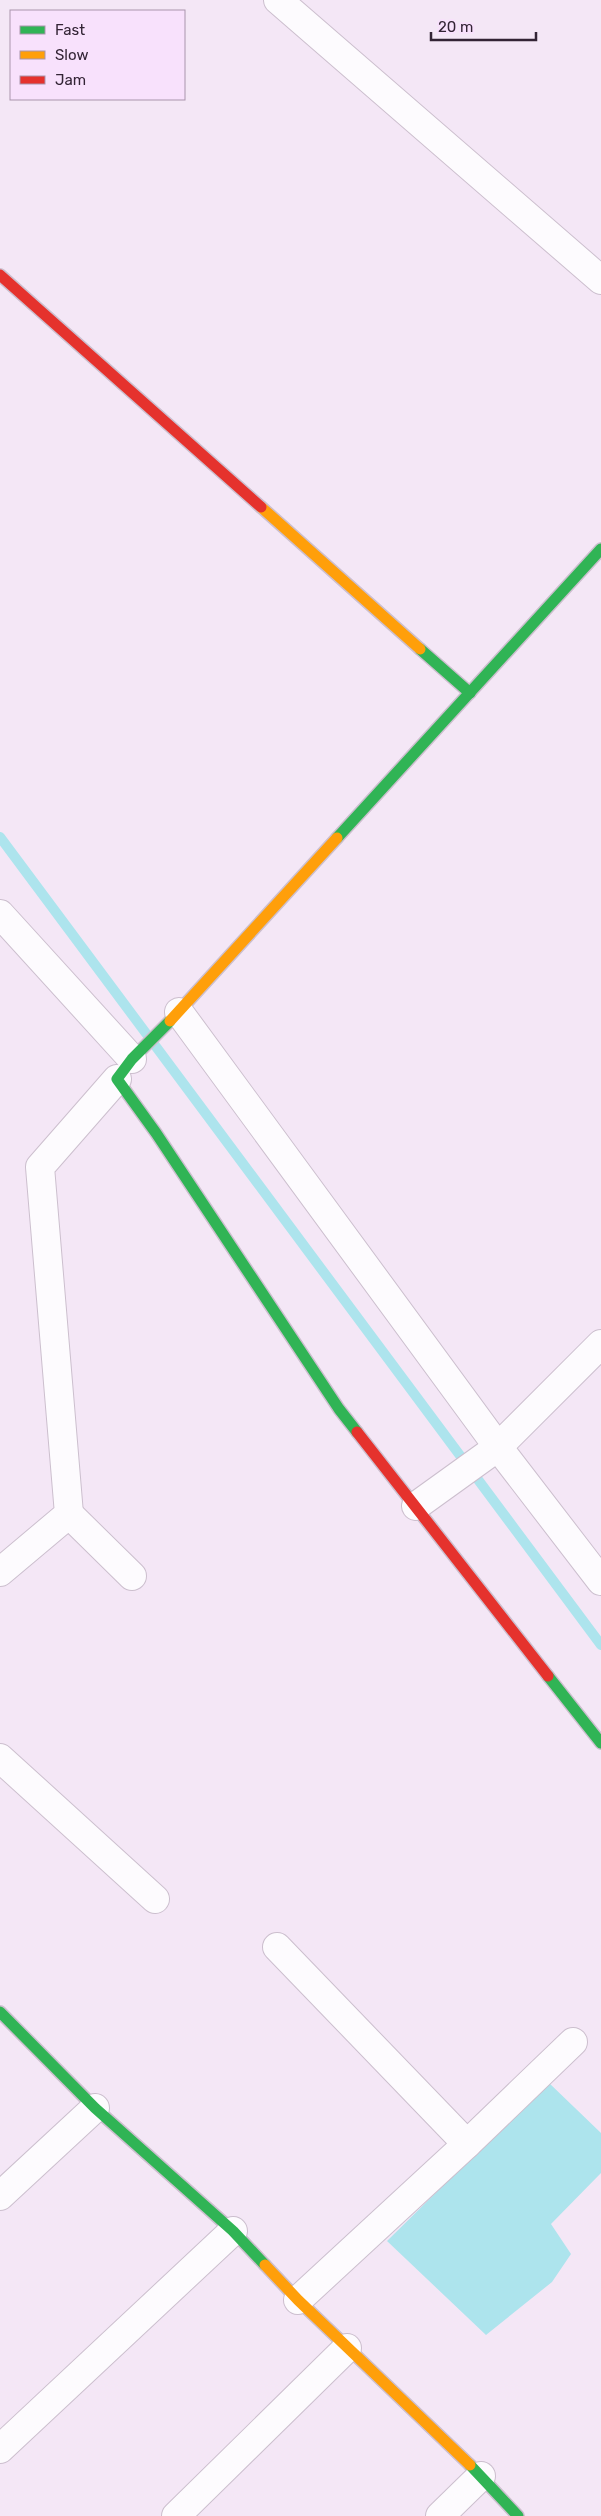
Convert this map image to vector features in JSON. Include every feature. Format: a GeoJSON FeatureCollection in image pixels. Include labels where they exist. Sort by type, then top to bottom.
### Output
{"type":"FeatureCollection","features":[{"type":"Feature","properties":{"kind":"street"},"geometry":{"type":"LineString","coordinates":[[278,0],[601,280]]}},
{"type":"Feature","properties":{"kind":"street"},"geometry":{"type":"LineString","coordinates":[[0,275],[470,693]]}},
{"type":"Feature","properties":{"kind":"street"},"geometry":{"type":"LineString","coordinates":[[132,1576],[69,1514],[40,1167],[125,1069],[172,1020],[601,549]]}},
{"type":"Feature","properties":{"kind":"street"},"geometry":{"type":"LineString","coordinates":[[0,914],[125,1069],[156,1133],[339,1409],[601,1743]]}},
{"type":"Feature","properties":{"kind":"street"},"geometry":{"type":"LineString","coordinates":[[172,1020],[488,1453],[601,1581]]}},
{"type":"Feature","properties":{"kind":"street"},"geometry":{"type":"LineString","coordinates":[[416,1506],[446,1482],[488,1453],[601,1344]]}},
{"type":"Feature","properties":{"kind":"street"},"geometry":{"type":"LineString","coordinates":[[0,1572],[69,1514]]}},
{"type":"Feature","properties":{"kind":"street"},"geometry":{"type":"LineString","coordinates":[[0,1758],[155,1899]]}},
{"type":"Feature","properties":{"kind":"street"},"geometry":{"type":"LineString","coordinates":[[277,1947],[467,2144]]}},
{"type":"Feature","properties":{"kind":"street"},"geometry":{"type":"LineString","coordinates":[[0,2012],[95,2108],[233,2231],[298,2300],[481,2476],[518,2516]]}},
{"type":"Feature","properties":{"kind":"street"},"geometry":{"type":"LineString","coordinates":[[298,2300],[467,2144],[573,2042]]}},
{"type":"Feature","properties":{"kind":"street"},"geometry":{"type":"LineString","coordinates":[[0,2196],[95,2108]]}},
{"type":"Feature","properties":{"kind":"street"},"geometry":{"type":"LineString","coordinates":[[0,2449],[233,2231]]}},
{"type":"Feature","properties":{"kind":"street"},"geometry":{"type":"LineString","coordinates":[[176,2516],[347,2348]]}},
{"type":"Feature","properties":{"kind":"street"},"geometry":{"type":"LineString","coordinates":[[440,2516],[481,2476]]}},
{"type":"Feature","properties":{"kind":"water"},"geometry":{"type":"Polygon","coordinates":[[[548,2082],[601,2133],[601,2173],[551,2224],[571,2254],[552,2282],[486,2335],[387,2241],[548,2082]]]}},
{"type":"Feature","properties":{"kind":"waterway"},"geometry":{"type":"LineString","coordinates":[[0,837],[601,1645]]}},
{"type":"Feature","properties":{"kind":"traffic: fast"},"geometry":{"type":"LineString","coordinates":[[337,838],[601,549]]}},
{"type":"Feature","properties":{"kind":"traffic: fast"},"geometry":{"type":"LineString","coordinates":[[420,649],[470,693]]}},
{"type":"Feature","properties":{"kind":"traffic: fast"},"geometry":{"type":"LineString","coordinates":[[170,1021],[132,1059],[117,1079],[156,1133],[339,1409],[357,1432]]}},
{"type":"Feature","properties":{"kind":"traffic: fast"},"geometry":{"type":"LineString","coordinates":[[548,1676],[601,1743]]}},
{"type":"Feature","properties":{"kind":"traffic: fast"},"geometry":{"type":"LineString","coordinates":[[0,2012],[95,2108],[233,2231],[265,2265]]}},
{"type":"Feature","properties":{"kind":"traffic: fast"},"geometry":{"type":"LineString","coordinates":[[470,2465],[518,2516]]}},
{"type":"Feature","properties":{"kind":"traffic: slow"},"geometry":{"type":"LineString","coordinates":[[261,507],[420,649]]}},
{"type":"Feature","properties":{"kind":"traffic: slow"},"geometry":{"type":"LineString","coordinates":[[170,1021],[337,838]]}},
{"type":"Feature","properties":{"kind":"traffic: slow"},"geometry":{"type":"LineString","coordinates":[[265,2265],[298,2300],[470,2465]]}},
{"type":"Feature","properties":{"kind":"traffic: jam"},"geometry":{"type":"LineString","coordinates":[[0,275],[261,507]]}},
{"type":"Feature","properties":{"kind":"traffic: jam"},"geometry":{"type":"LineString","coordinates":[[357,1432],[548,1676]]}}]}
